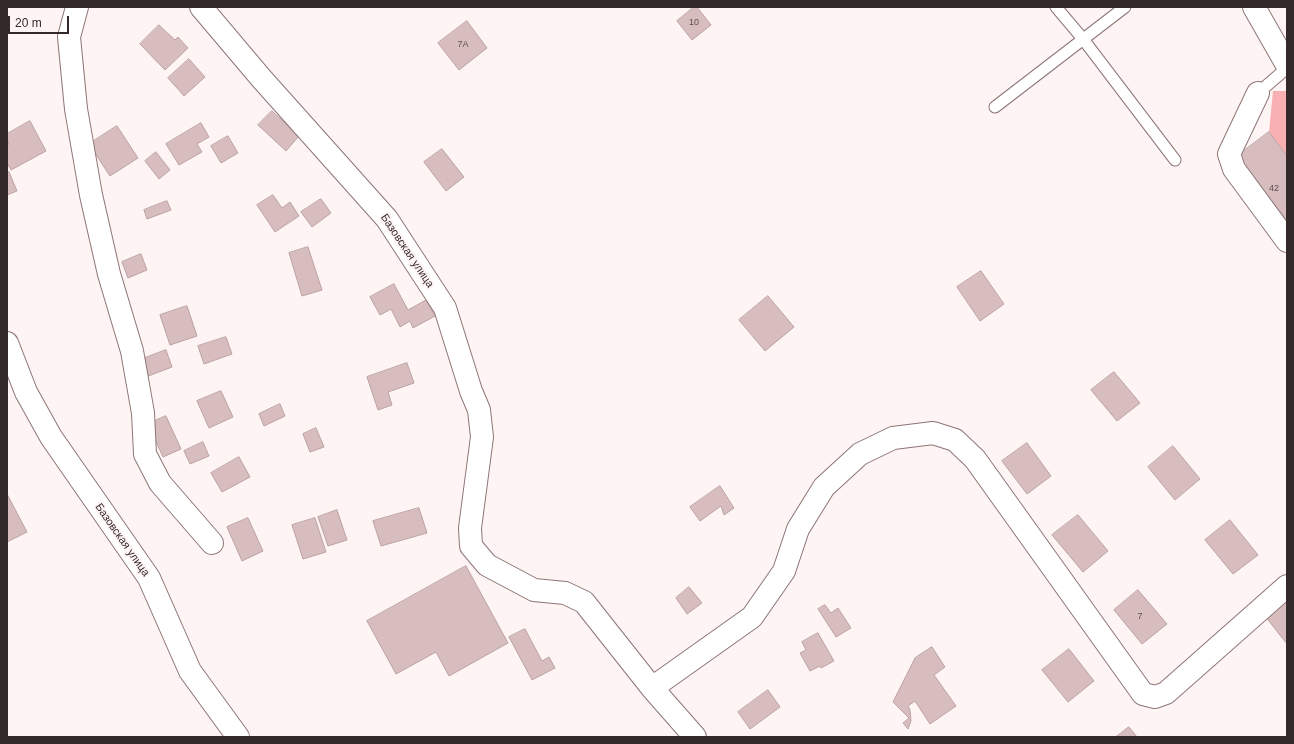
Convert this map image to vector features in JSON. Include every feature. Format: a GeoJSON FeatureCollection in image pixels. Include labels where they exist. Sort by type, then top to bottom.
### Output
{"type":"FeatureCollection","features":[{"type":"Feature","properties":{"kind":"street"},"geometry":{"type":"LineString","coordinates":[[77,7],[69,37],[76,109],[91,195],[109,274],[132,352],[143,413],[145,454],[160,483],[212,543]]}},
{"type":"Feature","properties":{"kind":"street","name":"Базовская улица"},"geometry":{"type":"LineString","coordinates":[[201,7],[261,78],[387,219],[446,308],[471,391],[479,410],[482,437],[470,528],[472,546],[487,565],[534,590],[565,593],[584,602],[652,688],[695,737]]}},
{"type":"Feature","properties":{"kind":"street"},"geometry":{"type":"LineString","coordinates":[[1254,7],[1287,65]]}},
{"type":"Feature","properties":{"kind":"street"},"geometry":{"type":"LineString","coordinates":[[1258,93],[1229,154],[1234,169],[1287,241]]}},
{"type":"Feature","properties":{"kind":"street","name":"Базовская улица"},"geometry":{"type":"LineString","coordinates":[[7,343],[26,392],[51,437],[149,578],[190,671],[238,737]]}},
{"type":"Feature","properties":{"kind":"street"},"geometry":{"type":"LineString","coordinates":[[652,688],[752,617],[784,572],[798,529],[824,487],[860,454],[894,438],[933,433],[955,440],[975,460],[1143,694],[1155,697],[1166,693],[1287,586]]}},
{"type":"Feature","properties":{"kind":"lane"},"geometry":{"type":"LineString","coordinates":[[1056,7],[1083,39],[1175,160]]}},
{"type":"Feature","properties":{"kind":"lane"},"geometry":{"type":"LineString","coordinates":[[995,106],[1125,7]]}},
{"type":"Feature","properties":{"kind":"lane"},"geometry":{"type":"LineString","coordinates":[[1258,93],[1287,68]]}},
{"type":"Feature","properties":{"kind":"shaded area"},"geometry":{"type":"Polygon","coordinates":[[[1273,91],[1287,91],[1287,156],[1269,132],[1273,91]]]}},
{"type":"Feature","properties":{"kind":"building"},"geometry":{"type":"Polygon","coordinates":[[[694,7],[697,7],[711,25],[692,40],[677,21],[694,7]]]}},
{"type":"Feature","properties":{"kind":"building"},"geometry":{"type":"Polygon","coordinates":[[[467,21],[487,48],[459,70],[438,43],[467,21]]]}},
{"type":"Feature","properties":{"kind":"building"},"geometry":{"type":"Polygon","coordinates":[[[159,25],[175,40],[178,37],[188,48],[165,70],[140,44],[159,25]]]}},
{"type":"Feature","properties":{"kind":"building"},"geometry":{"type":"Polygon","coordinates":[[[189,59],[205,77],[184,96],[168,78],[189,59]]]}},
{"type":"Feature","properties":{"kind":"building"},"geometry":{"type":"Polygon","coordinates":[[[272,111],[299,136],[286,151],[258,125],[272,111]]]}},
{"type":"Feature","properties":{"kind":"building"},"geometry":{"type":"Polygon","coordinates":[[[30,121],[46,151],[11,170],[7,163],[7,145],[9,144],[7,134],[30,121]]]}},
{"type":"Feature","properties":{"kind":"building"},"geometry":{"type":"Polygon","coordinates":[[[201,123],[209,137],[197,144],[202,152],[179,165],[166,144],[201,123]]]}},
{"type":"Feature","properties":{"kind":"building"},"geometry":{"type":"Polygon","coordinates":[[[117,126],[138,158],[110,176],[89,144],[117,126]]]}},
{"type":"Feature","properties":{"kind":"building"},"geometry":{"type":"Polygon","coordinates":[[[1269,132],[1287,156],[1287,221],[1237,156],[1269,132]]]}},
{"type":"Feature","properties":{"kind":"building"},"geometry":{"type":"Polygon","coordinates":[[[228,136],[238,153],[221,163],[211,146],[228,136]]]}},
{"type":"Feature","properties":{"kind":"building"},"geometry":{"type":"Polygon","coordinates":[[[442,149],[464,177],[446,191],[424,162],[442,149]]]}},
{"type":"Feature","properties":{"kind":"building"},"geometry":{"type":"Polygon","coordinates":[[[156,152],[170,170],[159,179],[145,161],[156,152]]]}},
{"type":"Feature","properties":{"kind":"building"},"geometry":{"type":"Polygon","coordinates":[[[9,172],[17,191],[7,195],[7,173],[9,172]]]}},
{"type":"Feature","properties":{"kind":"building"},"geometry":{"type":"Polygon","coordinates":[[[273,195],[282,208],[290,202],[299,216],[275,232],[257,205],[273,195]]]}},
{"type":"Feature","properties":{"kind":"building"},"geometry":{"type":"Polygon","coordinates":[[[321,199],[331,213],[312,227],[301,212],[321,199]]]}},
{"type":"Feature","properties":{"kind":"building"},"geometry":{"type":"Polygon","coordinates":[[[167,201],[171,210],[147,219],[144,210],[167,201]]]}},
{"type":"Feature","properties":{"kind":"building"},"geometry":{"type":"Polygon","coordinates":[[[308,247],[322,290],[302,296],[289,253],[308,247]]]}},
{"type":"Feature","properties":{"kind":"building"},"geometry":{"type":"Polygon","coordinates":[[[141,254],[147,270],[128,278],[122,262],[141,254]]]}},
{"type":"Feature","properties":{"kind":"building"},"geometry":{"type":"Polygon","coordinates":[[[981,271],[1004,304],[980,321],[957,287],[981,271]]]}},
{"type":"Feature","properties":{"kind":"building"},"geometry":{"type":"Polygon","coordinates":[[[394,284],[408,310],[426,300],[435,316],[413,328],[410,321],[400,327],[391,309],[380,315],[370,297],[394,284]]]}},
{"type":"Feature","properties":{"kind":"building"},"geometry":{"type":"Polygon","coordinates":[[[768,296],[794,327],[765,351],[739,320],[768,296]]]}},
{"type":"Feature","properties":{"kind":"building"},"geometry":{"type":"Polygon","coordinates":[[[187,306],[197,336],[170,345],[160,315],[187,306]]]}},
{"type":"Feature","properties":{"kind":"building"},"geometry":{"type":"Polygon","coordinates":[[[226,337],[232,354],[204,364],[198,346],[226,337]]]}},
{"type":"Feature","properties":{"kind":"building"},"geometry":{"type":"Polygon","coordinates":[[[166,350],[172,367],[143,378],[137,361],[166,350]]]}},
{"type":"Feature","properties":{"kind":"building"},"geometry":{"type":"Polygon","coordinates":[[[407,363],[414,383],[388,392],[392,405],[378,410],[367,377],[407,363]]]}},
{"type":"Feature","properties":{"kind":"building"},"geometry":{"type":"Polygon","coordinates":[[[1114,372],[1140,403],[1117,421],[1091,390],[1114,372]]]}},
{"type":"Feature","properties":{"kind":"building"},"geometry":{"type":"Polygon","coordinates":[[[221,391],[233,417],[209,428],[197,401],[221,391]]]}},
{"type":"Feature","properties":{"kind":"building"},"geometry":{"type":"Polygon","coordinates":[[[280,404],[285,416],[264,426],[259,414],[280,404]]]}},
{"type":"Feature","properties":{"kind":"building"},"geometry":{"type":"Polygon","coordinates":[[[166,416],[181,449],[163,457],[148,424],[166,416]]]}},
{"type":"Feature","properties":{"kind":"building"},"geometry":{"type":"Polygon","coordinates":[[[316,428],[324,447],[310,452],[303,434],[316,428]]]}},
{"type":"Feature","properties":{"kind":"building"},"geometry":{"type":"Polygon","coordinates":[[[203,442],[209,456],[190,464],[184,451],[203,442]]]}},
{"type":"Feature","properties":{"kind":"building"},"geometry":{"type":"Polygon","coordinates":[[[1027,443],[1051,476],[1027,494],[1002,461],[1027,443]]]}},
{"type":"Feature","properties":{"kind":"building"},"geometry":{"type":"Polygon","coordinates":[[[1173,446],[1200,479],[1175,500],[1148,467],[1173,446]]]}},
{"type":"Feature","properties":{"kind":"building"},"geometry":{"type":"Polygon","coordinates":[[[239,457],[250,477],[222,492],[211,473],[239,457]]]}},
{"type":"Feature","properties":{"kind":"building"},"geometry":{"type":"Polygon","coordinates":[[[720,486],[734,508],[724,515],[721,506],[700,521],[690,507],[720,486]]]}},
{"type":"Feature","properties":{"kind":"building"},"geometry":{"type":"Polygon","coordinates":[[[7,494],[27,532],[7,542],[7,494]]]}},
{"type":"Feature","properties":{"kind":"building"},"geometry":{"type":"Polygon","coordinates":[[[419,508],[427,533],[381,546],[373,521],[419,508]]]}},
{"type":"Feature","properties":{"kind":"building"},"geometry":{"type":"Polygon","coordinates":[[[337,510],[347,540],[328,546],[318,517],[337,510]]]}},
{"type":"Feature","properties":{"kind":"building"},"geometry":{"type":"Polygon","coordinates":[[[1078,515],[1108,551],[1083,572],[1052,535],[1078,515]]]}},
{"type":"Feature","properties":{"kind":"building"},"geometry":{"type":"Polygon","coordinates":[[[248,518],[263,551],[242,561],[227,527],[248,518]]]}},
{"type":"Feature","properties":{"kind":"building"},"geometry":{"type":"Polygon","coordinates":[[[315,518],[326,552],[303,559],[292,525],[315,518]]]}},
{"type":"Feature","properties":{"kind":"building"},"geometry":{"type":"Polygon","coordinates":[[[1230,520],[1258,555],[1233,574],[1205,540],[1230,520]]]}},
{"type":"Feature","properties":{"kind":"building"},"geometry":{"type":"Polygon","coordinates":[[[466,566],[508,643],[449,676],[436,652],[396,674],[367,621],[466,566]]]}},
{"type":"Feature","properties":{"kind":"building"},"geometry":{"type":"Polygon","coordinates":[[[689,587],[702,603],[687,614],[676,598],[689,587]]]}},
{"type":"Feature","properties":{"kind":"building"},"geometry":{"type":"Polygon","coordinates":[[[1138,590],[1167,624],[1142,644],[1114,610],[1138,590]]]}},
{"type":"Feature","properties":{"kind":"building"},"geometry":{"type":"Polygon","coordinates":[[[1287,598],[1287,644],[1265,616],[1287,598]]]}},
{"type":"Feature","properties":{"kind":"building"},"geometry":{"type":"Polygon","coordinates":[[[825,605],[831,613],[838,608],[851,628],[836,637],[818,609],[825,605]]]}},
{"type":"Feature","properties":{"kind":"building"},"geometry":{"type":"Polygon","coordinates":[[[525,629],[542,661],[549,657],[555,668],[532,680],[509,637],[525,629]]]}},
{"type":"Feature","properties":{"kind":"building"},"geometry":{"type":"Polygon","coordinates":[[[818,633],[834,661],[821,668],[820,666],[810,671],[800,653],[806,650],[802,642],[818,633]]]}},
{"type":"Feature","properties":{"kind":"building"},"geometry":{"type":"Polygon","coordinates":[[[932,647],[945,667],[934,675],[956,706],[930,724],[915,701],[908,706],[911,721],[908,729],[903,723],[909,718],[893,702],[915,658],[932,647]]]}},
{"type":"Feature","properties":{"kind":"building"},"geometry":{"type":"Polygon","coordinates":[[[1069,649],[1094,681],[1068,702],[1042,670],[1069,649]]]}},
{"type":"Feature","properties":{"kind":"building"},"geometry":{"type":"Polygon","coordinates":[[[768,690],[780,707],[750,729],[738,712],[768,690]]]}},
{"type":"Feature","properties":{"kind":"building"},"geometry":{"type":"Polygon","coordinates":[[[1129,727],[1137,737],[1116,737],[1129,727]]]}}]}
